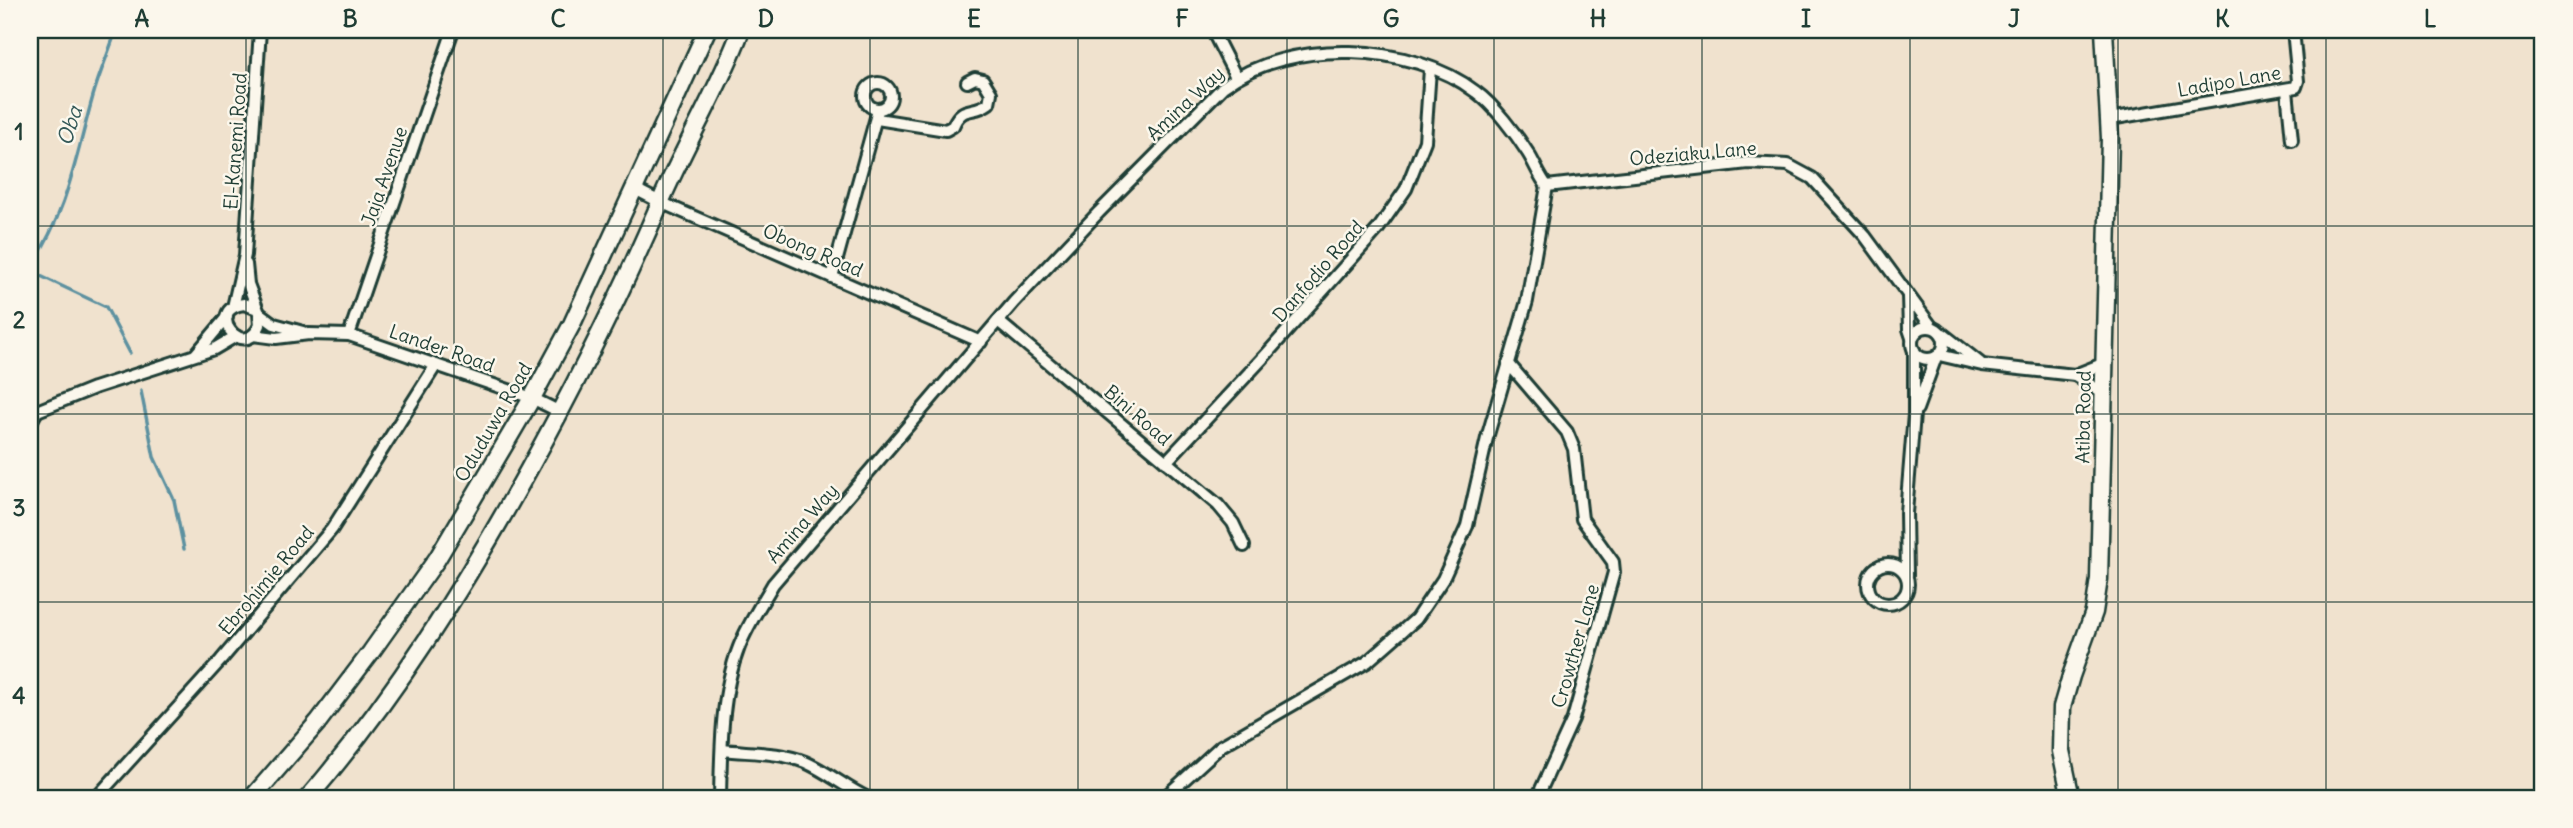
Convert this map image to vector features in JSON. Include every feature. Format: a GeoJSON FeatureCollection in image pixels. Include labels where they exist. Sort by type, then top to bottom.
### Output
{"type":"FeatureCollection","features":[{"type":"Feature","properties":{"kind":"street","name":"El-Kanemi Road"},"geometry":{"type":"LineString","coordinates":[[257,311],[248,284],[245,255],[260,30]]}},
{"type":"Feature","properties":{"kind":"street","name":"Jaja Avenue"},"geometry":{"type":"LineString","coordinates":[[349,335],[453,30]]}},
{"type":"Feature","properties":{"kind":"street","name":"Oduduwa Road"},"geometry":{"type":"LineString","coordinates":[[252,798],[318,722],[437,559],[532,398],[572,324],[707,30]]}},
{"type":"Feature","properties":{"kind":"street"},"geometry":{"type":"LineString","coordinates":[[308,798],[357,740],[468,578],[560,412],[629,274],[741,30]]}},
{"type":"Feature","properties":{"kind":"street"},"geometry":{"type":"LineString","coordinates":[[1212,30],[1236,77]]}},
{"type":"Feature","properties":{"kind":"street","name":"Atiba Road"},"geometry":{"type":"LineString","coordinates":[[2071,798],[2061,751],[2062,707],[2094,612],[2099,579],[2110,119],[2104,30]]}},
{"type":"Feature","properties":{"kind":"street","name":"Ladipo Lane"},"geometry":{"type":"LineString","coordinates":[[2110,119],[2295,88],[2298,81],[2292,30]]}},
{"type":"Feature","properties":{"kind":"street","name":"Amina Way"},"geometry":{"type":"LineString","coordinates":[[720,798],[726,699],[733,666],[750,621],[768,593],[998,321],[1099,212],[1236,77],[1257,67],[1298,56],[1334,51],[1386,55],[1448,75],[1478,93],[1508,126],[1547,186]]}},
{"type":"Feature","properties":{"kind":"street","name":"Danfodio Road"},"geometry":{"type":"LineString","coordinates":[[1166,462],[1264,358],[1378,229],[1406,189],[1425,141],[1430,69]]}},
{"type":"Feature","properties":{"kind":"street"},"geometry":{"type":"LineString","coordinates":[[832,277],[878,114],[946,130],[953,126],[957,116],[964,110],[979,110],[989,103],[991,93],[983,80],[975,78],[967,82]]}},
{"type":"Feature","properties":{"kind":"street"},"geometry":{"type":"LineString","coordinates":[[2287,90],[2292,140]]}},
{"type":"Feature","properties":{"kind":"street","name":"Odeziaku Lane"},"geometry":{"type":"LineString","coordinates":[[1547,186],[1748,163],[1788,165],[1812,178],[1865,236],[1931,326]]}},
{"type":"Feature","properties":{"kind":"street"},"geometry":{"type":"LineString","coordinates":[[1164,798],[1221,746],[1367,662],[1416,619],[1443,579],[1467,526],[1507,363],[1527,301],[1547,186]]}},
{"type":"Feature","properties":{"kind":"street","name":"Obong Road"},"geometry":{"type":"LineString","coordinates":[[633,188],[981,342]]}},
{"type":"Feature","properties":{"kind":"street","name":"El-Kanemi Road"},"geometry":{"type":"LineString","coordinates":[[230,312],[245,255]]}},
{"type":"Feature","properties":{"kind":"street"},"geometry":{"type":"LineString","coordinates":[[1907,576],[1906,513],[1914,414],[1914,350],[1909,329],[1908,296]]}},
{"type":"Feature","properties":{"kind":"street"},"geometry":{"type":"LineString","coordinates":[[30,424],[33,410],[214,349],[236,336],[253,335],[260,325],[257,311],[244,303],[230,312],[196,354]]}},
{"type":"Feature","properties":{"kind":"street","name":"Lander Road"},"geometry":{"type":"LineString","coordinates":[[257,311],[274,324],[309,334]]}},
{"type":"Feature","properties":{"kind":"street"},"geometry":{"type":"LineString","coordinates":[[230,312],[228,328],[236,336]]}},
{"type":"Feature","properties":{"kind":"street","name":"Bini Road"},"geometry":{"type":"LineString","coordinates":[[998,321],[1218,505],[1233,523],[1244,545]]}},
{"type":"Feature","properties":{"kind":"street"},"geometry":{"type":"LineString","coordinates":[[1912,338],[1919,328],[1931,326],[1982,365]]}},
{"type":"Feature","properties":{"kind":"street"},"geometry":{"type":"LineString","coordinates":[[1914,414],[1937,356],[1944,349],[1942,333]]}},
{"type":"Feature","properties":{"kind":"street","name":"Lander Road"},"geometry":{"type":"LineString","coordinates":[[253,335],[276,338],[309,334],[349,335],[532,398],[560,412]]}},
{"type":"Feature","properties":{"kind":"street"},"geometry":{"type":"LineString","coordinates":[[1914,350],[1928,359],[1937,356],[1982,365],[2075,375],[2104,394]]}},
{"type":"Feature","properties":{"kind":"street","name":"Crowther Lane"},"geometry":{"type":"LineString","coordinates":[[1507,363],[1567,432],[1574,449],[1582,519],[1613,562],[1614,572],[1573,719],[1537,798]]}},
{"type":"Feature","properties":{"kind":"street"},"geometry":{"type":"LineString","coordinates":[[2075,375],[2105,363]]}},
{"type":"Feature","properties":{"kind":"street","name":"Ebrohimie Road"},"geometry":{"type":"LineString","coordinates":[[96,798],[212,670],[332,529],[436,365]]}},
{"type":"Feature","properties":{"kind":"street"},"geometry":{"type":"LineString","coordinates":[[723,750],[803,761],[868,798]]}},
{"type":"Feature","properties":{"kind":"waterway","name":"Oba"},"geometry":{"type":"LineString","coordinates":[[30,268],[62,205],[95,88],[116,30]]}},
{"type":"Feature","properties":{"kind":"waterway","name":"Oba"},"geometry":{"type":"LineString","coordinates":[[30,271],[106,307],[130,353]]}},
{"type":"Feature","properties":{"kind":"waterway","name":"Oba"},"geometry":{"type":"LineString","coordinates":[[141,391],[154,457],[174,500],[184,549]]}}]}
